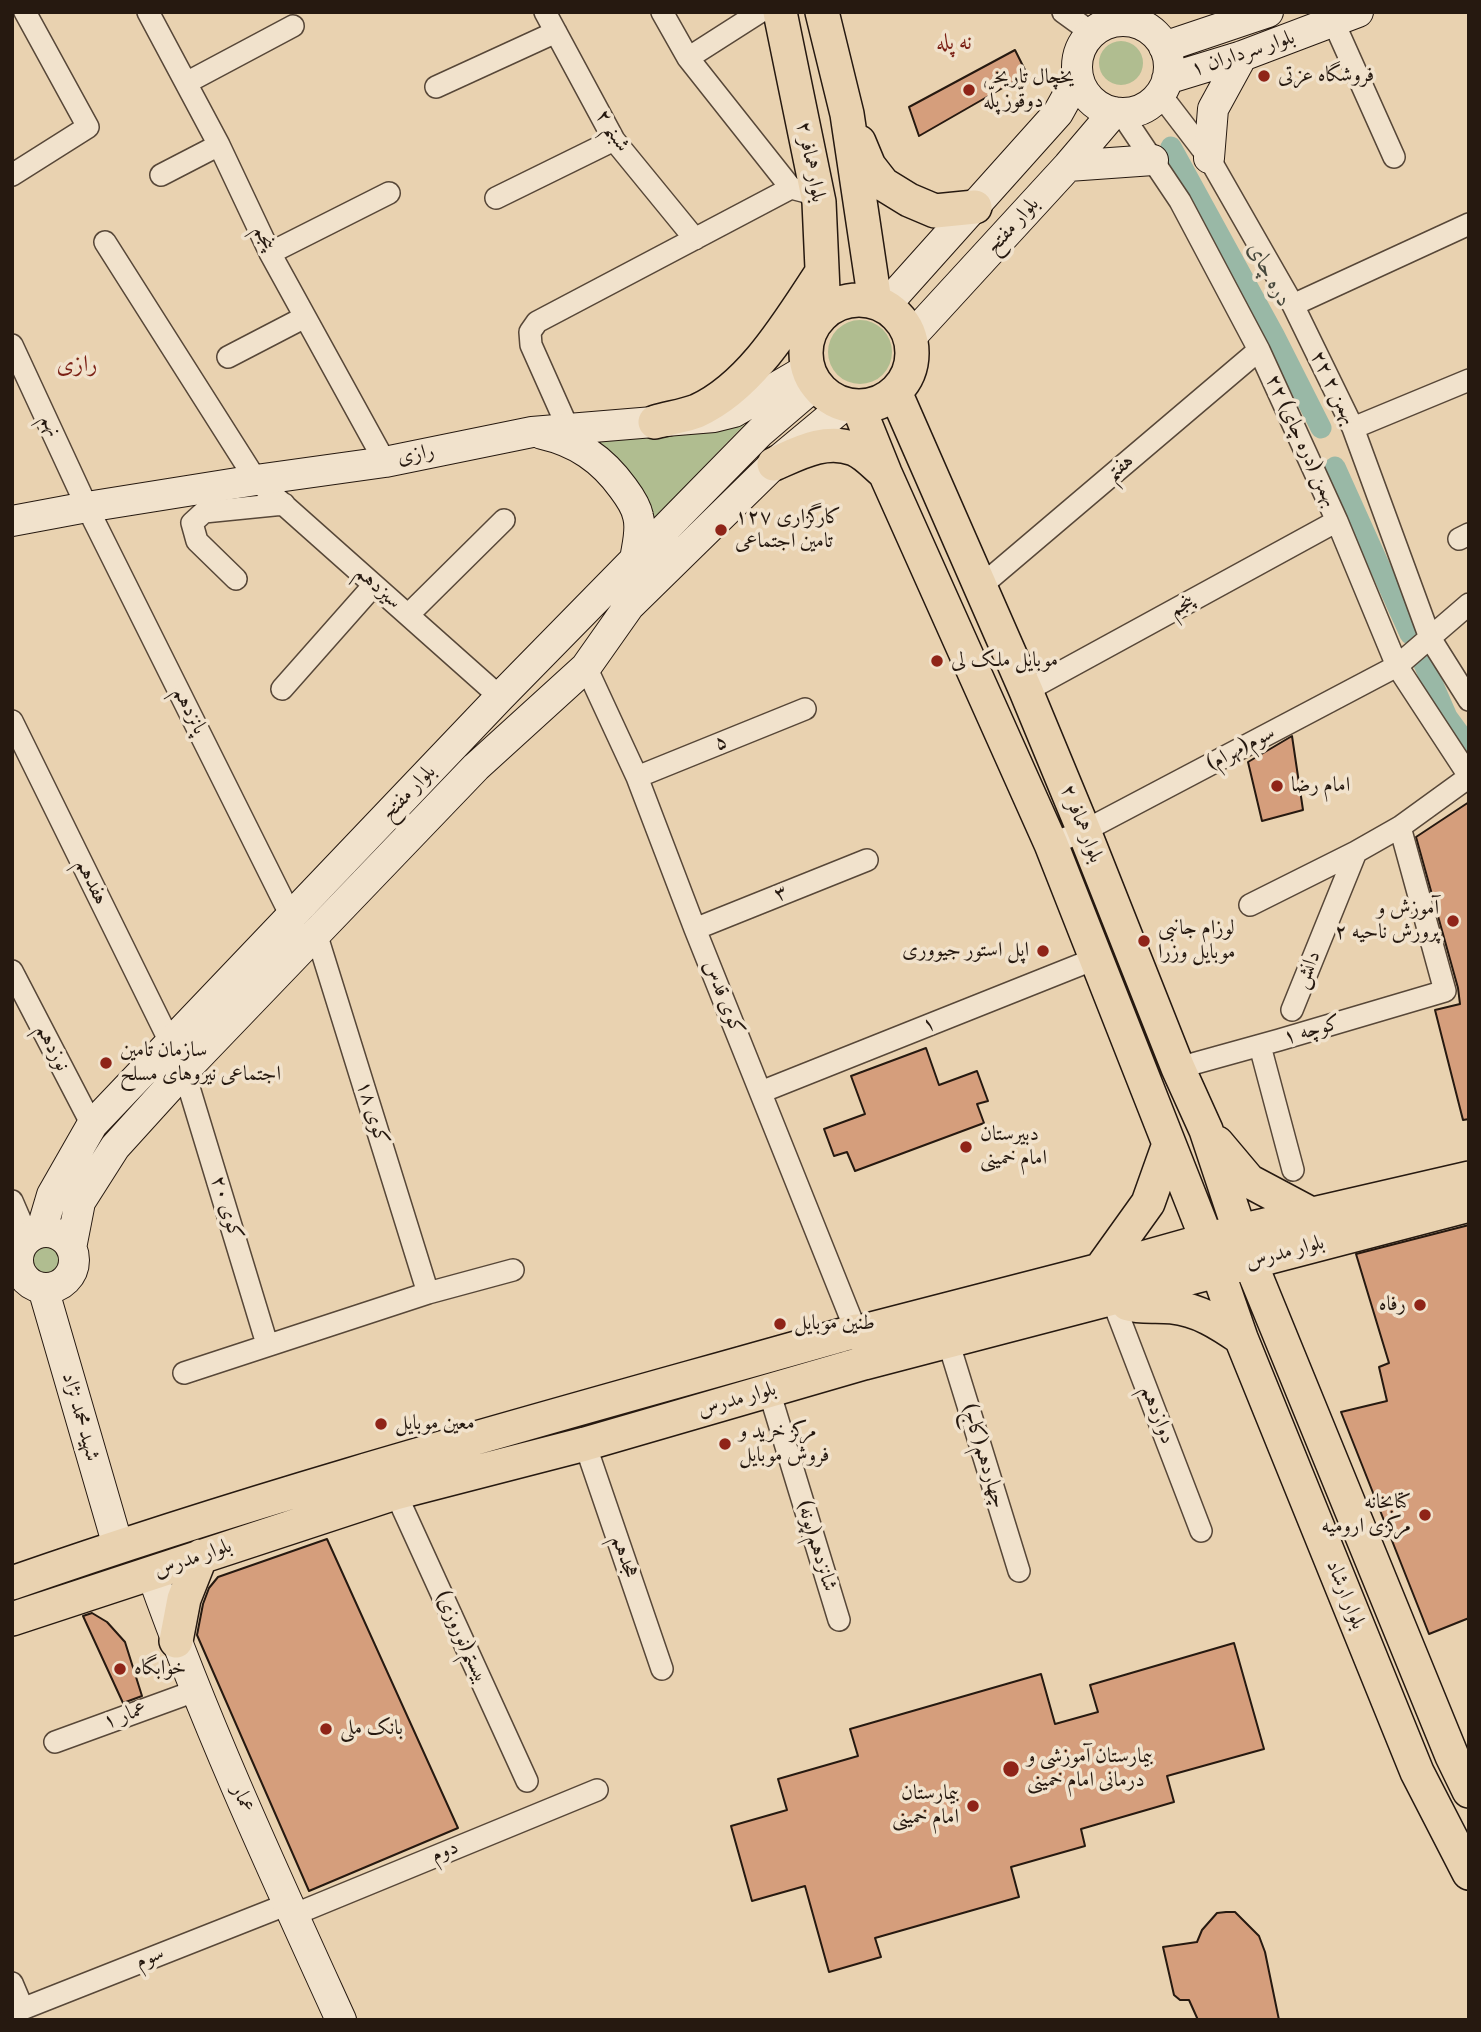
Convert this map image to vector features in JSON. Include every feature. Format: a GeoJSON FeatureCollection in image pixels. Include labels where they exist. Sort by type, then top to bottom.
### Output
{"type":"FeatureCollection","features":[{"type":"Feature","properties":{"kind":"main road","name":"بلوار همافر ۲"},"geometry":{"type":"LineString","coordinates":[[780,12],[805,192],[822,272],[824,313]]}},
{"type":"Feature","properties":{"kind":"main road","name":"بلوار همافر ۲"},"geometry":{"type":"LineString","coordinates":[[822,12],[847,114],[880,304]]}},
{"type":"Feature","properties":{"kind":"main road"},"geometry":{"type":"LineString","coordinates":[[847,114],[869,166],[883,184],[909,200],[935,211],[975,207]]}},
{"type":"Feature","properties":{"kind":"main road"},"geometry":{"type":"LineString","coordinates":[[655,422],[696,411],[723,396],[773,344],[822,272]]}},
{"type":"Feature","properties":{"kind":"main road"},"geometry":{"type":"LineString","coordinates":[[866,300],[880,304],[896,314],[905,325],[910,338],[911,367],[905,381],[884,400],[872,405],[852,405],[824,393],[813,376],[807,349],[814,325],[824,313],[836,305],[866,300]]}},
{"type":"Feature","properties":{"kind":"main road","name":"بلوار همافر ۲"},"geometry":{"type":"LineString","coordinates":[[895,392],[981,586],[1084,831],[1178,1068],[1206,1130],[1244,1247]]}},
{"type":"Feature","properties":{"kind":"main road","name":"بلوار همافر ۲"},"geometry":{"type":"LineString","coordinates":[[852,405],[1051,844],[1218,1271]]}},
{"type":"Feature","properties":{"kind":"main road"},"geometry":{"type":"LineString","coordinates":[[780,459],[826,445],[842,446],[862,454],[885,473]]}},
{"type":"Feature","properties":{"kind":"main road"},"geometry":{"type":"LineString","coordinates":[[1206,1130],[1249,1181],[1311,1214]]}},
{"type":"Feature","properties":{"kind":"main road"},"geometry":{"type":"LineString","coordinates":[[1169,1144],[1148,1203],[1106,1284],[1133,1305],[1169,1306],[1189,1310],[1212,1319],[1241,1338]]}},
{"type":"Feature","properties":{"kind":"main road","name":"بلوار مدرس"},"geometry":{"type":"LineString","coordinates":[[12,1583],[118,1546],[390,1478],[859,1342],[1106,1284],[1218,1271],[1244,1247],[1311,1214],[1469,1178]]}},
{"type":"Feature","properties":{"kind":"main road","name":"بلوار مدرس"},"geometry":{"type":"LineString","coordinates":[[12,1619],[201,1556],[390,1478],[585,1444],[769,1391],[859,1342],[948,1341],[1106,1284],[1207,1240],[1244,1247],[1469,1205]]}},
{"type":"Feature","properties":{"kind":"main road","name":"بلوار ارشاد"},"geometry":{"type":"LineString","coordinates":[[1244,1247],[1452,1756],[1469,1791]]}},
{"type":"Feature","properties":{"kind":"main road","name":"بلوار ارشاد"},"geometry":{"type":"LineString","coordinates":[[1218,1271],[1241,1338],[1416,1772],[1469,1873]]}},
{"type":"Feature","properties":{"kind":"main road"},"geometry":{"type":"LineString","coordinates":[[176,1641],[184,1599],[201,1556]]}},
{"type":"Feature","properties":{"kind":"street"},"geometry":{"type":"LineString","coordinates":[[12,175],[88,127],[24,12]]}},
{"type":"Feature","properties":{"kind":"street","name":"پنجم"},"geometry":{"type":"LineString","coordinates":[[148,12],[219,145],[270,253],[385,462]]}},
{"type":"Feature","properties":{"kind":"street","name":"شبنم ۲"},"geometry":{"type":"LineString","coordinates":[[545,12],[614,140],[695,239]]}},
{"type":"Feature","properties":{"kind":"street"},"geometry":{"type":"LineString","coordinates":[[568,428],[531,345],[530,332],[537,322],[695,239],[805,192],[688,58],[662,12]]}},
{"type":"Feature","properties":{"kind":"street"},"geometry":{"type":"LineString","coordinates":[[688,58],[760,12]]}},
{"type":"Feature","properties":{"kind":"street"},"geometry":{"type":"LineString","coordinates":[[1063,12],[1105,23],[1130,22],[1157,30],[1168,57],[1163,87],[1151,103],[1139,110],[1117,112],[1104,109],[1087,96],[1078,77],[1077,61],[1082,46],[1105,23]]}},
{"type":"Feature","properties":{"kind":"street","name":"بلوار سرداران ۱"},"geometry":{"type":"LineString","coordinates":[[1157,30],[1268,12]]}},
{"type":"Feature","properties":{"kind":"street"},"geometry":{"type":"LineString","coordinates":[[1346,18],[1394,157]]}},
{"type":"Feature","properties":{"kind":"street","name":"بلوار سرداران ۱"},"geometry":{"type":"LineString","coordinates":[[1163,87],[1346,18]]}},
{"type":"Feature","properties":{"kind":"street"},"geometry":{"type":"LineString","coordinates":[[186,83],[293,26]]}},
{"type":"Feature","properties":{"kind":"street"},"geometry":{"type":"LineString","coordinates":[[436,87],[556,32]]}},
{"type":"Feature","properties":{"kind":"street"},"geometry":{"type":"LineString","coordinates":[[1209,158],[1213,109],[1242,56]]}},
{"type":"Feature","properties":{"kind":"street","name":"بلوار مفتح"},"geometry":{"type":"LineString","coordinates":[[880,304],[975,207],[1058,113],[1078,77]]}},
{"type":"Feature","properties":{"kind":"street","name":"۲۲ بهمن ۲"},"geometry":{"type":"LineString","coordinates":[[1163,87],[1209,158],[1293,304],[1353,428],[1430,638],[1469,700]]}},
{"type":"Feature","properties":{"kind":"street","name":"بلوار مفتح"},"geometry":{"type":"LineString","coordinates":[[910,338],[1117,112]]}},
{"type":"Feature","properties":{"kind":"street","name":"۲۲ بهمن (دره چای)"},"geometry":{"type":"LineString","coordinates":[[1117,112],[1180,201],[1259,351],[1337,521],[1397,666],[1469,776]]}},
{"type":"Feature","properties":{"kind":"street"},"geometry":{"type":"LineString","coordinates":[[496,198],[614,140]]}},
{"type":"Feature","properties":{"kind":"street"},"geometry":{"type":"LineString","coordinates":[[161,175],[219,145]]}},
{"type":"Feature","properties":{"kind":"street"},"geometry":{"type":"LineString","coordinates":[[1068,166],[1153,160]]}},
{"type":"Feature","properties":{"kind":"street"},"geometry":{"type":"LineString","coordinates":[[270,253],[389,193]]}},
{"type":"Feature","properties":{"kind":"street"},"geometry":{"type":"LineString","coordinates":[[1293,304],[1469,224]]}},
{"type":"Feature","properties":{"kind":"street","name":"سیزدهم"},"geometry":{"type":"LineString","coordinates":[[105,242],[256,480],[500,697]]}},
{"type":"Feature","properties":{"kind":"street"},"geometry":{"type":"LineString","coordinates":[[229,357],[305,317]]}},
{"type":"Feature","properties":{"kind":"street","name":"نهم"},"geometry":{"type":"LineString","coordinates":[[12,345],[87,507]]}},
{"type":"Feature","properties":{"kind":"street","name":"هفتم"},"geometry":{"type":"LineString","coordinates":[[981,586],[1259,351]]}},
{"type":"Feature","properties":{"kind":"street","name":"بلوار مفتح"},"geometry":{"type":"LineString","coordinates":[[34,1235],[52,1195],[92,1125],[500,697],[813,376]]}},
{"type":"Feature","properties":{"kind":"street","name":"رازی"},"geometry":{"type":"LineString","coordinates":[[12,521],[256,480],[385,462],[532,432],[714,417],[734,412],[813,376]]}},
{"type":"Feature","properties":{"kind":"street"},"geometry":{"type":"LineString","coordinates":[[1353,428],[1469,380]]}},
{"type":"Feature","properties":{"kind":"street","name":"بلوار مفتح"},"geometry":{"type":"LineString","coordinates":[[71,1248],[80,1202],[115,1147],[184,1071],[476,767],[586,667],[629,606],[780,459],[852,405]]}},
{"type":"Feature","properties":{"kind":"street"},"geometry":{"type":"LineString","coordinates":[[532,432],[559,438],[578,446],[600,461],[616,479],[630,498],[639,517],[635,560]]}},
{"type":"Feature","properties":{"kind":"street"},"geometry":{"type":"LineString","coordinates":[[760,432],[781,435],[786,442],[780,459]]}},
{"type":"Feature","properties":{"kind":"street"},"geometry":{"type":"LineString","coordinates":[[236,579],[197,541],[192,523],[205,512],[284,504]]}},
{"type":"Feature","properties":{"kind":"street","name":"پانزدهم"},"geometry":{"type":"LineString","coordinates":[[87,507],[291,916]]}},
{"type":"Feature","properties":{"kind":"street"},"geometry":{"type":"LineString","coordinates":[[408,615],[504,520]]}},
{"type":"Feature","properties":{"kind":"street","name":"پنجم"},"geometry":{"type":"LineString","coordinates":[[1026,691],[1337,521]]}},
{"type":"Feature","properties":{"kind":"street"},"geometry":{"type":"LineString","coordinates":[[282,689],[374,585]]}},
{"type":"Feature","properties":{"kind":"street"},"geometry":{"type":"LineString","coordinates":[[1430,638],[1469,604]]}},
{"type":"Feature","properties":{"kind":"street","name":"سوم(مهرام)"},"geometry":{"type":"LineString","coordinates":[[1051,844],[1084,831],[1397,666],[1430,638]]}},
{"type":"Feature","properties":{"kind":"street","name":"کوی قدس"},"geometry":{"type":"LineString","coordinates":[[586,667],[637,777],[859,1342]]}},
{"type":"Feature","properties":{"kind":"street","name":"۵"},"geometry":{"type":"LineString","coordinates":[[637,777],[805,709]]}},
{"type":"Feature","properties":{"kind":"street","name":"هفدهم"},"geometry":{"type":"LineString","coordinates":[[12,721],[170,1042]]}},
{"type":"Feature","properties":{"kind":"street"},"geometry":{"type":"LineString","coordinates":[[1250,905],[1400,827],[1469,776]]}},
{"type":"Feature","properties":{"kind":"street","name":"کوچه ۱"},"geometry":{"type":"LineString","coordinates":[[1178,1068],[1445,991],[1400,827]]}},
{"type":"Feature","properties":{"kind":"street","name":"دانش"},"geometry":{"type":"LineString","coordinates":[[1292,1010],[1356,852]]}},
{"type":"Feature","properties":{"kind":"street"},"geometry":{"type":"LineString","coordinates":[[345,860],[367,880]]}},
{"type":"Feature","properties":{"kind":"street","name":"۳"},"geometry":{"type":"LineString","coordinates":[[695,929],[867,860]]}},
{"type":"Feature","properties":{"kind":"street","name":"کوی ۱۸"},"geometry":{"type":"LineString","coordinates":[[316,933],[428,1293]]}},
{"type":"Feature","properties":{"kind":"street","name":"۱"},"geometry":{"type":"LineString","coordinates":[[761,1092],[1097,958]]}},
{"type":"Feature","properties":{"kind":"street","name":"نوزدهم"},"geometry":{"type":"LineString","coordinates":[[12,971],[92,1125]]}},
{"type":"Feature","properties":{"kind":"street"},"geometry":{"type":"LineString","coordinates":[[1260,1046],[1293,1170]]}},
{"type":"Feature","properties":{"kind":"street","name":"کوی ۲۰"},"geometry":{"type":"LineString","coordinates":[[184,1071],[267,1345]]}},
{"type":"Feature","properties":{"kind":"street"},"geometry":{"type":"LineString","coordinates":[[12,1201],[34,1235]]}},
{"type":"Feature","properties":{"kind":"street"},"geometry":{"type":"LineString","coordinates":[[56,1233],[68,1242],[71,1248],[74,1262],[69,1276],[58,1285],[26,1286],[18,1264],[19,1250],[34,1235],[56,1233]]}},
{"type":"Feature","properties":{"kind":"street"},"geometry":{"type":"LineString","coordinates":[[184,1373],[428,1293],[513,1270]]}},
{"type":"Feature","properties":{"kind":"street","name":"دوازدهم"},"geometry":{"type":"LineString","coordinates":[[1106,1284],[1201,1531]]}},
{"type":"Feature","properties":{"kind":"street","name":"شهید محمد نژاد"},"geometry":{"type":"LineString","coordinates":[[26,1286],[118,1546]]}},
{"type":"Feature","properties":{"kind":"street","name":"چهاردهم(کاج)"},"geometry":{"type":"LineString","coordinates":[[948,1341],[1018,1571]]}},
{"type":"Feature","properties":{"kind":"street","name":"شانزدهم(پونه)"},"geometry":{"type":"LineString","coordinates":[[769,1391],[839,1620]]}},
{"type":"Feature","properties":{"kind":"street","name":"هجدهم"},"geometry":{"type":"LineString","coordinates":[[585,1444],[662,1669]]}},
{"type":"Feature","properties":{"kind":"street","name":"بیستم(نوروزی)"},"geometry":{"type":"LineString","coordinates":[[390,1478],[527,1781]]}},
{"type":"Feature","properties":{"kind":"street","name":"عمار"},"geometry":{"type":"LineString","coordinates":[[152,1574],[195,1691],[341,2020]]}},
{"type":"Feature","properties":{"kind":"street","name":"عمار ۱"},"geometry":{"type":"LineString","coordinates":[[55,1742],[195,1691]]}},
{"type":"Feature","properties":{"kind":"street","name":"دوم"},"geometry":{"type":"LineString","coordinates":[[290,1909],[597,1790]]}},
{"type":"Feature","properties":{"kind":"street","name":"سوم"},"geometry":{"type":"LineString","coordinates":[[18,2011],[290,1909]]}},
{"type":"Feature","properties":{"kind":"street"},"geometry":{"type":"LineString","coordinates":[[12,1983],[18,2011]]}},
{"type":"Feature","properties":{"kind":"green space"},"geometry":{"type":"Polygon","coordinates":[[[1121,41],[1136,48],[1143,63],[1136,78],[1121,85],[1106,78],[1099,63],[1106,48],[1121,41]]]}},
{"type":"Feature","properties":{"kind":"green space"},"geometry":{"type":"Polygon","coordinates":[[[860,320],[878,326],[886,334],[892,352],[886,370],[878,378],[860,384],[842,378],[834,370],[828,352],[834,334],[842,326],[860,320]]]}},
{"type":"Feature","properties":{"kind":"green space"},"geometry":{"type":"Polygon","coordinates":[[[746,423],[651,522],[575,432],[746,423]]]}},
{"type":"Feature","properties":{"kind":"green space"},"geometry":{"type":"Polygon","coordinates":[[[47,1245],[57,1249],[61,1259],[57,1269],[47,1273],[37,1269],[33,1259],[37,1249],[47,1245]]]}},
{"type":"Feature","properties":{"kind":"building","name":"یخچال تاریخی دوقّوز پلّه"},"geometry":{"type":"Polygon","coordinates":[[[1015,50],[1027,74],[919,136],[909,107],[1015,50]]]}},
{"type":"Feature","properties":{"kind":"building","name":"امام رضا"},"geometry":{"type":"Polygon","coordinates":[[[1292,736],[1303,810],[1262,821],[1248,762],[1292,736]]]}},
{"type":"Feature","properties":{"kind":"building","name":"آموزش و پرورش ناحیه ۲"},"geometry":{"type":"Polygon","coordinates":[[[1469,802],[1469,1119],[1463,1120],[1435,1010],[1460,1004],[1458,988],[1416,837],[1469,802]]]}},
{"type":"Feature","properties":{"kind":"building"},"geometry":{"type":"Polygon","coordinates":[[[926,1048],[939,1085],[977,1071],[988,1101],[977,1104],[984,1123],[855,1171],[847,1152],[834,1156],[824,1129],[865,1114],[851,1076],[926,1048]]]}},
{"type":"Feature","properties":{"kind":"building"},"geometry":{"type":"Polygon","coordinates":[[[1469,1225],[1469,1618],[1429,1634],[1341,1412],[1387,1401],[1379,1367],[1389,1363],[1356,1254],[1469,1225]]]}},
{"type":"Feature","properties":{"kind":"building","name":"بانک ملی"},"geometry":{"type":"Polygon","coordinates":[[[327,1539],[458,1828],[309,1891],[197,1635],[203,1604],[209,1588],[218,1577],[327,1539]]]}},
{"type":"Feature","properties":{"kind":"building","name":"خوابگاه"},"geometry":{"type":"Polygon","coordinates":[[[92,1613],[107,1622],[125,1642],[142,1696],[123,1703],[83,1616],[92,1613]]]}},
{"type":"Feature","properties":{"kind":"building","name":"بیمارستان امام خمینی"},"geometry":{"type":"Polygon","coordinates":[[[1234,1643],[1264,1749],[1167,1776],[1174,1802],[1081,1829],[1085,1846],[1011,1867],[1019,1897],[875,1938],[881,1957],[829,1972],[805,1886],[752,1901],[731,1826],[787,1810],[778,1779],[858,1756],[850,1729],[1041,1674],[1055,1724],[1098,1712],[1090,1685],[1234,1643]]]}},
{"type":"Feature","properties":{"kind":"building"},"geometry":{"type":"Polygon","coordinates":[[[1235,1912],[1259,1936],[1265,1952],[1279,2020],[1198,2020],[1189,2000],[1180,2000],[1174,1995],[1163,1947],[1197,1942],[1202,1930],[1217,1913],[1235,1912]]]}},
{"type":"Feature","properties":{"kind":"waterway","name":"دره چای"},"geometry":{"type":"LineString","coordinates":[[1171,147],[1274,335],[1321,428]]}},
{"type":"Feature","properties":{"kind":"waterway","name":"دره چای"},"geometry":{"type":"LineString","coordinates":[[1335,467],[1410,634]]}},
{"type":"Feature","properties":{"kind":"waterway","name":"دره چای"},"geometry":{"type":"LineString","coordinates":[[1424,664],[1447,717],[1469,747]]}},
{"type":"Feature","properties":{"kind":"place","name":"فروشگاه عزتی"},"geometry":{"type":"Point","coordinates":[1264,76]}},
{"type":"Feature","properties":{"kind":"place","name":"یخچال تاریخی دوقّوز پلّه"},"geometry":{"type":"Point","coordinates":[969,90]}},
{"type":"Feature","properties":{"kind":"place","name":"کارگزاری ۱۲۷ تامین اجتماعی"},"geometry":{"type":"Point","coordinates":[721,530]}},
{"type":"Feature","properties":{"kind":"place","name":"موبایل ملک لی"},"geometry":{"type":"Point","coordinates":[937,661]}},
{"type":"Feature","properties":{"kind":"place","name":"امام رضا"},"geometry":{"type":"Point","coordinates":[1277,786]}},
{"type":"Feature","properties":{"kind":"place","name":"آموزش و پرورش ناحیه ۲"},"geometry":{"type":"Point","coordinates":[1453,921]}},
{"type":"Feature","properties":{"kind":"place","name":"لوزام جانبی موبایل وزرا"},"geometry":{"type":"Point","coordinates":[1144,941]}},
{"type":"Feature","properties":{"kind":"place","name":"اپل استور جيووری"},"geometry":{"type":"Point","coordinates":[1043,951]}},
{"type":"Feature","properties":{"kind":"place","name":"سازمان تامین اجتماعی نیروهای مسلح"},"geometry":{"type":"Point","coordinates":[106,1063]}},
{"type":"Feature","properties":{"kind":"place","name":"دبیرستان امام خمینی"},"geometry":{"type":"Point","coordinates":[966,1147]}},
{"type":"Feature","properties":{"kind":"place","name":"رفاه"},"geometry":{"type":"Point","coordinates":[1420,1305]}},
{"type":"Feature","properties":{"kind":"place","name":"طنین موبایل"},"geometry":{"type":"Point","coordinates":[780,1324]}},
{"type":"Feature","properties":{"kind":"place","name":"معین موبایل"},"geometry":{"type":"Point","coordinates":[381,1424]}},
{"type":"Feature","properties":{"kind":"place","name":"مرکز خرید و فروش موبایل"},"geometry":{"type":"Point","coordinates":[725,1444]}},
{"type":"Feature","properties":{"kind":"place","name":"کتابخانه مرکزی ارومیه"},"geometry":{"type":"Point","coordinates":[1425,1515]}},
{"type":"Feature","properties":{"kind":"place","name":"خوابگاه"},"geometry":{"type":"Point","coordinates":[120,1669]}},
{"type":"Feature","properties":{"kind":"place","name":"بانک ملی"},"geometry":{"type":"Point","coordinates":[326,1729]}},
{"type":"Feature","properties":{"kind":"place","name":"بیمارستان آموزشی و درمانی امام خمینی"},"geometry":{"type":"Point","coordinates":[1011,1769]}},
{"type":"Feature","properties":{"kind":"place","name":"بیمارستان امام خمینی"},"geometry":{"type":"Point","coordinates":[973,1806]}},
{"type":"Feature","properties":{"kind":"district","name":"نه پله"},"geometry":{"type":"Point","coordinates":[954,43]}},
{"type":"Feature","properties":{"kind":"district","name":"رازی"},"geometry":{"type":"Point","coordinates":[77,365]}}]}
